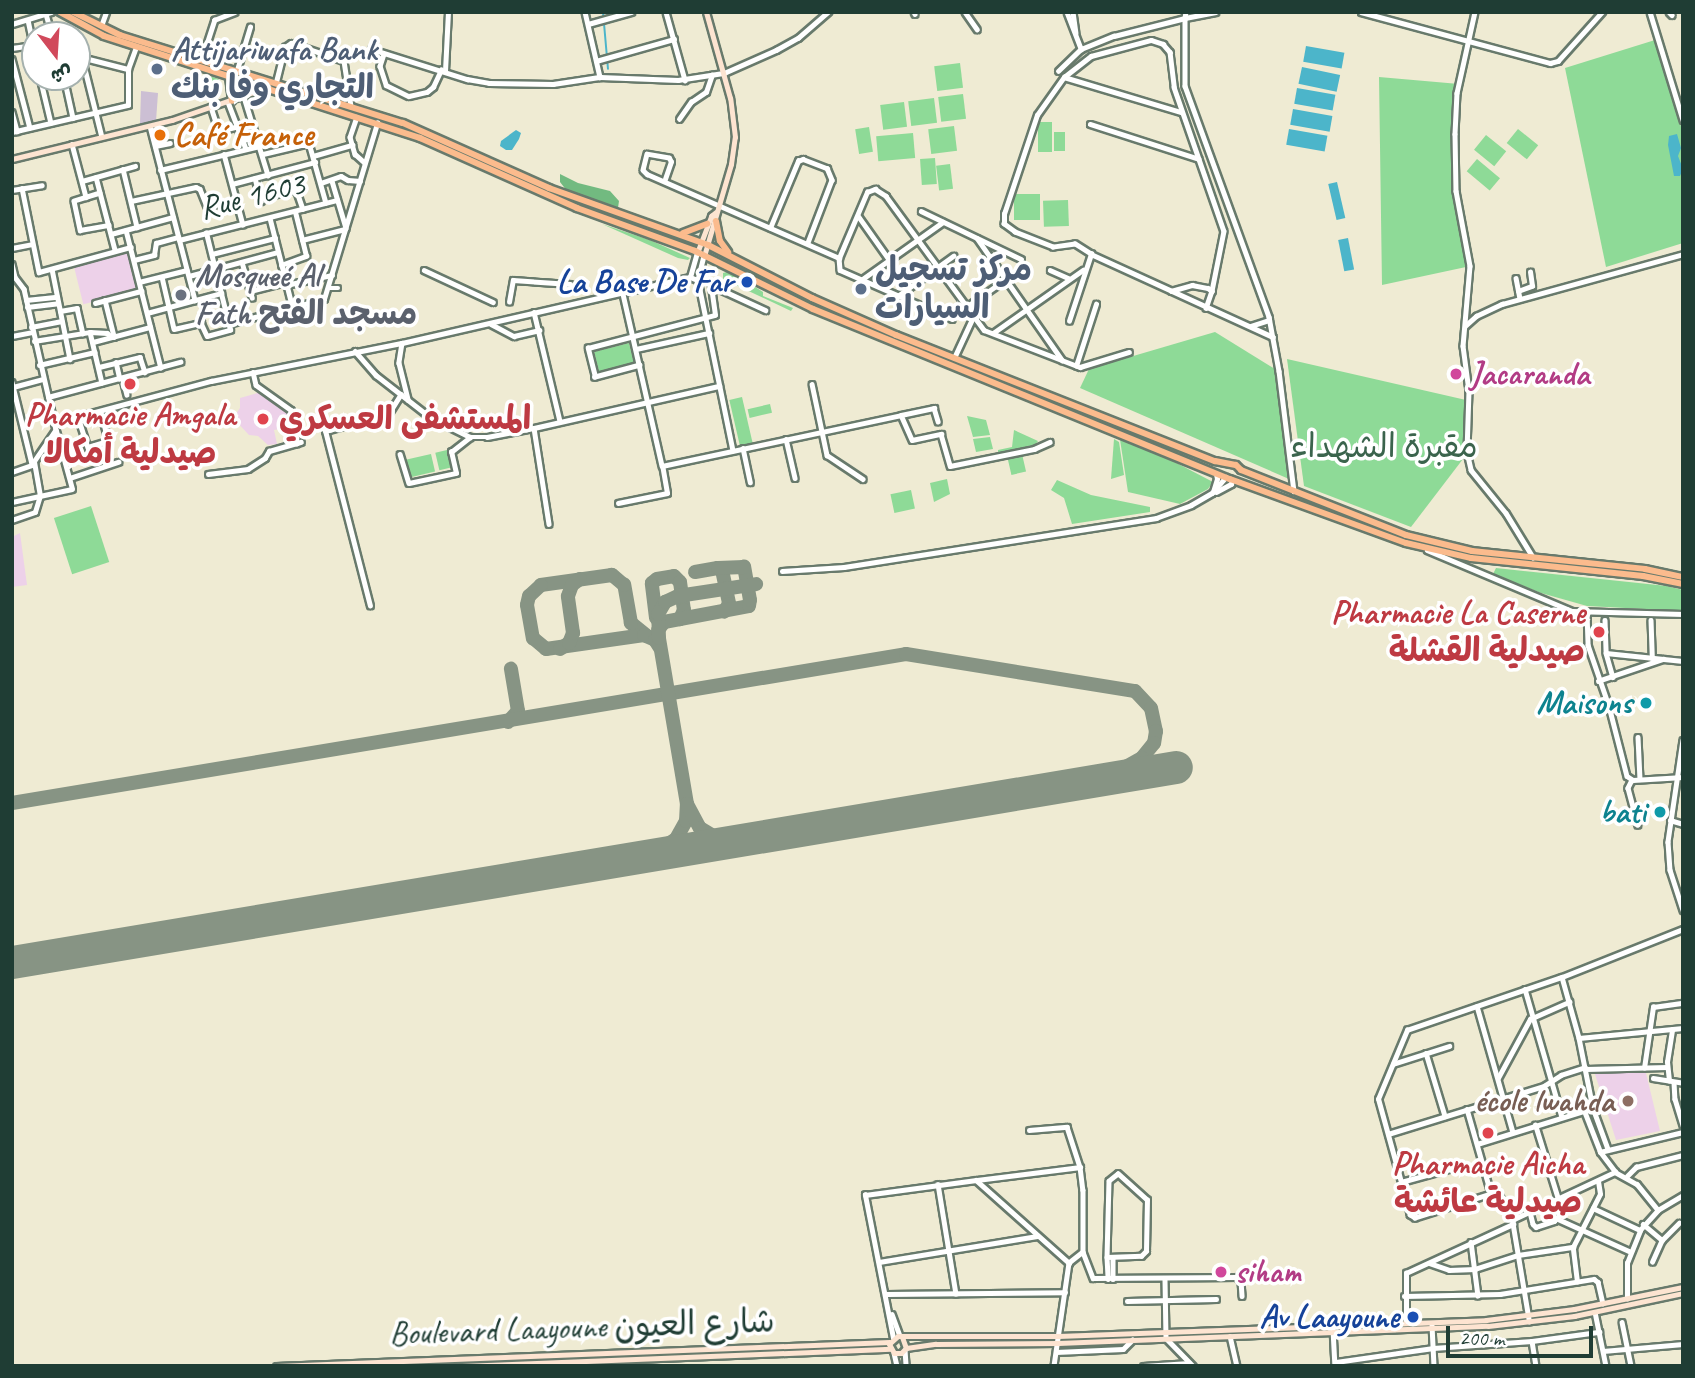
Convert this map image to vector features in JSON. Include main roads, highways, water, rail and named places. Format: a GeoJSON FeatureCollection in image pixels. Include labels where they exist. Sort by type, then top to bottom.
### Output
{"type":"FeatureCollection","features":[{"type":"Feature","properties":{"kind":"main road"},"geometry":{"type":"LineString","coordinates":[[60,12],[90,30],[136,47],[399,130],[577,208],[701,254],[813,310],[1230,478],[1423,549],[1471,558],[1643,576],[1683,584]]}},
{"type":"Feature","properties":{"kind":"main road"},"geometry":{"type":"LineString","coordinates":[[73,12],[101,27],[403,123],[549,188],[704,243],[812,298],[954,358],[1229,465],[1236,465],[1241,470],[1294,492],[1406,535],[1444,546],[1645,569],[1683,577]]}},
{"type":"Feature","properties":{"kind":"main road"},"geometry":{"type":"LineString","coordinates":[[229,77],[230,101]]}},
{"type":"Feature","properties":{"kind":"main road"},"geometry":{"type":"LineString","coordinates":[[399,130],[403,123]]}},
{"type":"Feature","properties":{"kind":"main road"},"geometry":{"type":"LineString","coordinates":[[716,221],[720,241],[732,256]]}},
{"type":"Feature","properties":{"kind":"main road"},"geometry":{"type":"LineString","coordinates":[[680,233],[707,225]]}},
{"type":"Feature","properties":{"kind":"main road"},"geometry":{"type":"LineString","coordinates":[[1229,465],[1230,478]]}},
{"type":"Feature","properties":{"kind":"main road"},"geometry":{"type":"LineString","coordinates":[[1230,478],[1241,470]]}},
{"type":"Feature","properties":{"kind":"water"},"geometry":{"type":"Polygon","coordinates":[[[1306,46],[1344,53],[1342,69],[1303,62],[1306,46]]]}},
{"type":"Feature","properties":{"kind":"water"},"geometry":{"type":"Polygon","coordinates":[[[1302,67],[1340,75],[1337,92],[1298,84],[1302,67]]]}},
{"type":"Feature","properties":{"kind":"water"},"geometry":{"type":"Polygon","coordinates":[[[1297,88],[1335,95],[1333,111],[1294,104],[1297,88]]]}},
{"type":"Feature","properties":{"kind":"water"},"geometry":{"type":"Polygon","coordinates":[[[1293,109],[1332,116],[1330,132],[1290,125],[1293,109]]]}},
{"type":"Feature","properties":{"kind":"water"},"geometry":{"type":"Polygon","coordinates":[[[1289,129],[1327,136],[1325,152],[1286,145],[1289,129]]]}},
{"type":"Feature","properties":{"kind":"water"},"geometry":{"type":"Polygon","coordinates":[[[516,130],[521,133],[512,150],[500,146],[501,141],[516,130]]]}},
{"type":"Feature","properties":{"kind":"water"},"geometry":{"type":"Polygon","coordinates":[[[1677,134],[1681,148],[1678,156],[1683,169],[1680,176],[1674,176],[1668,145],[1669,136],[1677,134]]]}},
{"type":"Feature","properties":{"kind":"water"},"geometry":{"type":"Polygon","coordinates":[[[1337,182],[1345,218],[1337,220],[1328,184],[1337,182]]]}},
{"type":"Feature","properties":{"kind":"water"},"geometry":{"type":"Polygon","coordinates":[[[1348,238],[1354,269],[1344,271],[1338,240],[1348,238]]]}},
{"type":"Feature","properties":{"kind":"waterway"},"geometry":{"type":"LineString","coordinates":[[603,12],[608,69]]}},
{"type":"Feature","properties":{"kind":"place","name":"Attijariwafa Bank التجاري وفا بنك"},"geometry":{"type":"Point","coordinates":[157,69]}},
{"type":"Feature","properties":{"kind":"place","name":"Café France"},"geometry":{"type":"Point","coordinates":[160,135]}},
{"type":"Feature","properties":{"kind":"place","name":"La Base De Far"},"geometry":{"type":"Point","coordinates":[747,282]}},
{"type":"Feature","properties":{"kind":"place","name":"مركز تسجيل السيارات"},"geometry":{"type":"Point","coordinates":[861,289]}},
{"type":"Feature","properties":{"kind":"place","name":"Mosqueé Al Fath مسجد الفتح"},"geometry":{"type":"Point","coordinates":[181,295]}},
{"type":"Feature","properties":{"kind":"place","name":"Jacaranda"},"geometry":{"type":"Point","coordinates":[1456,374]}},
{"type":"Feature","properties":{"kind":"place","name":"Pharmacie Amgala صيدلية أمكالا"},"geometry":{"type":"Point","coordinates":[130,384]}},
{"type":"Feature","properties":{"kind":"place","name":"المستشفى العسكري"},"geometry":{"type":"Point","coordinates":[263,419]}},
{"type":"Feature","properties":{"kind":"place","name":"Pharmacie La Caserne صيدلية القشلة"},"geometry":{"type":"Point","coordinates":[1599,632]}},
{"type":"Feature","properties":{"kind":"place","name":"Maisons"},"geometry":{"type":"Point","coordinates":[1646,703]}},
{"type":"Feature","properties":{"kind":"place","name":"bati"},"geometry":{"type":"Point","coordinates":[1660,812]}},
{"type":"Feature","properties":{"kind":"place","name":"école lwahda"},"geometry":{"type":"Point","coordinates":[1628,1101]}},
{"type":"Feature","properties":{"kind":"place","name":"Pharmacie Aicha صيدلية عائشة"},"geometry":{"type":"Point","coordinates":[1488,1133]}},
{"type":"Feature","properties":{"kind":"place","name":"siham"},"geometry":{"type":"Point","coordinates":[1221,1272]}},
{"type":"Feature","properties":{"kind":"place","name":"Av Laayoune"},"geometry":{"type":"Point","coordinates":[1413,1317]}},
{"type":"Feature","properties":{"kind":"park label","name":"مقبرة الشهداء"},"geometry":{"type":"Point","coordinates":[1384,447]}}]}
